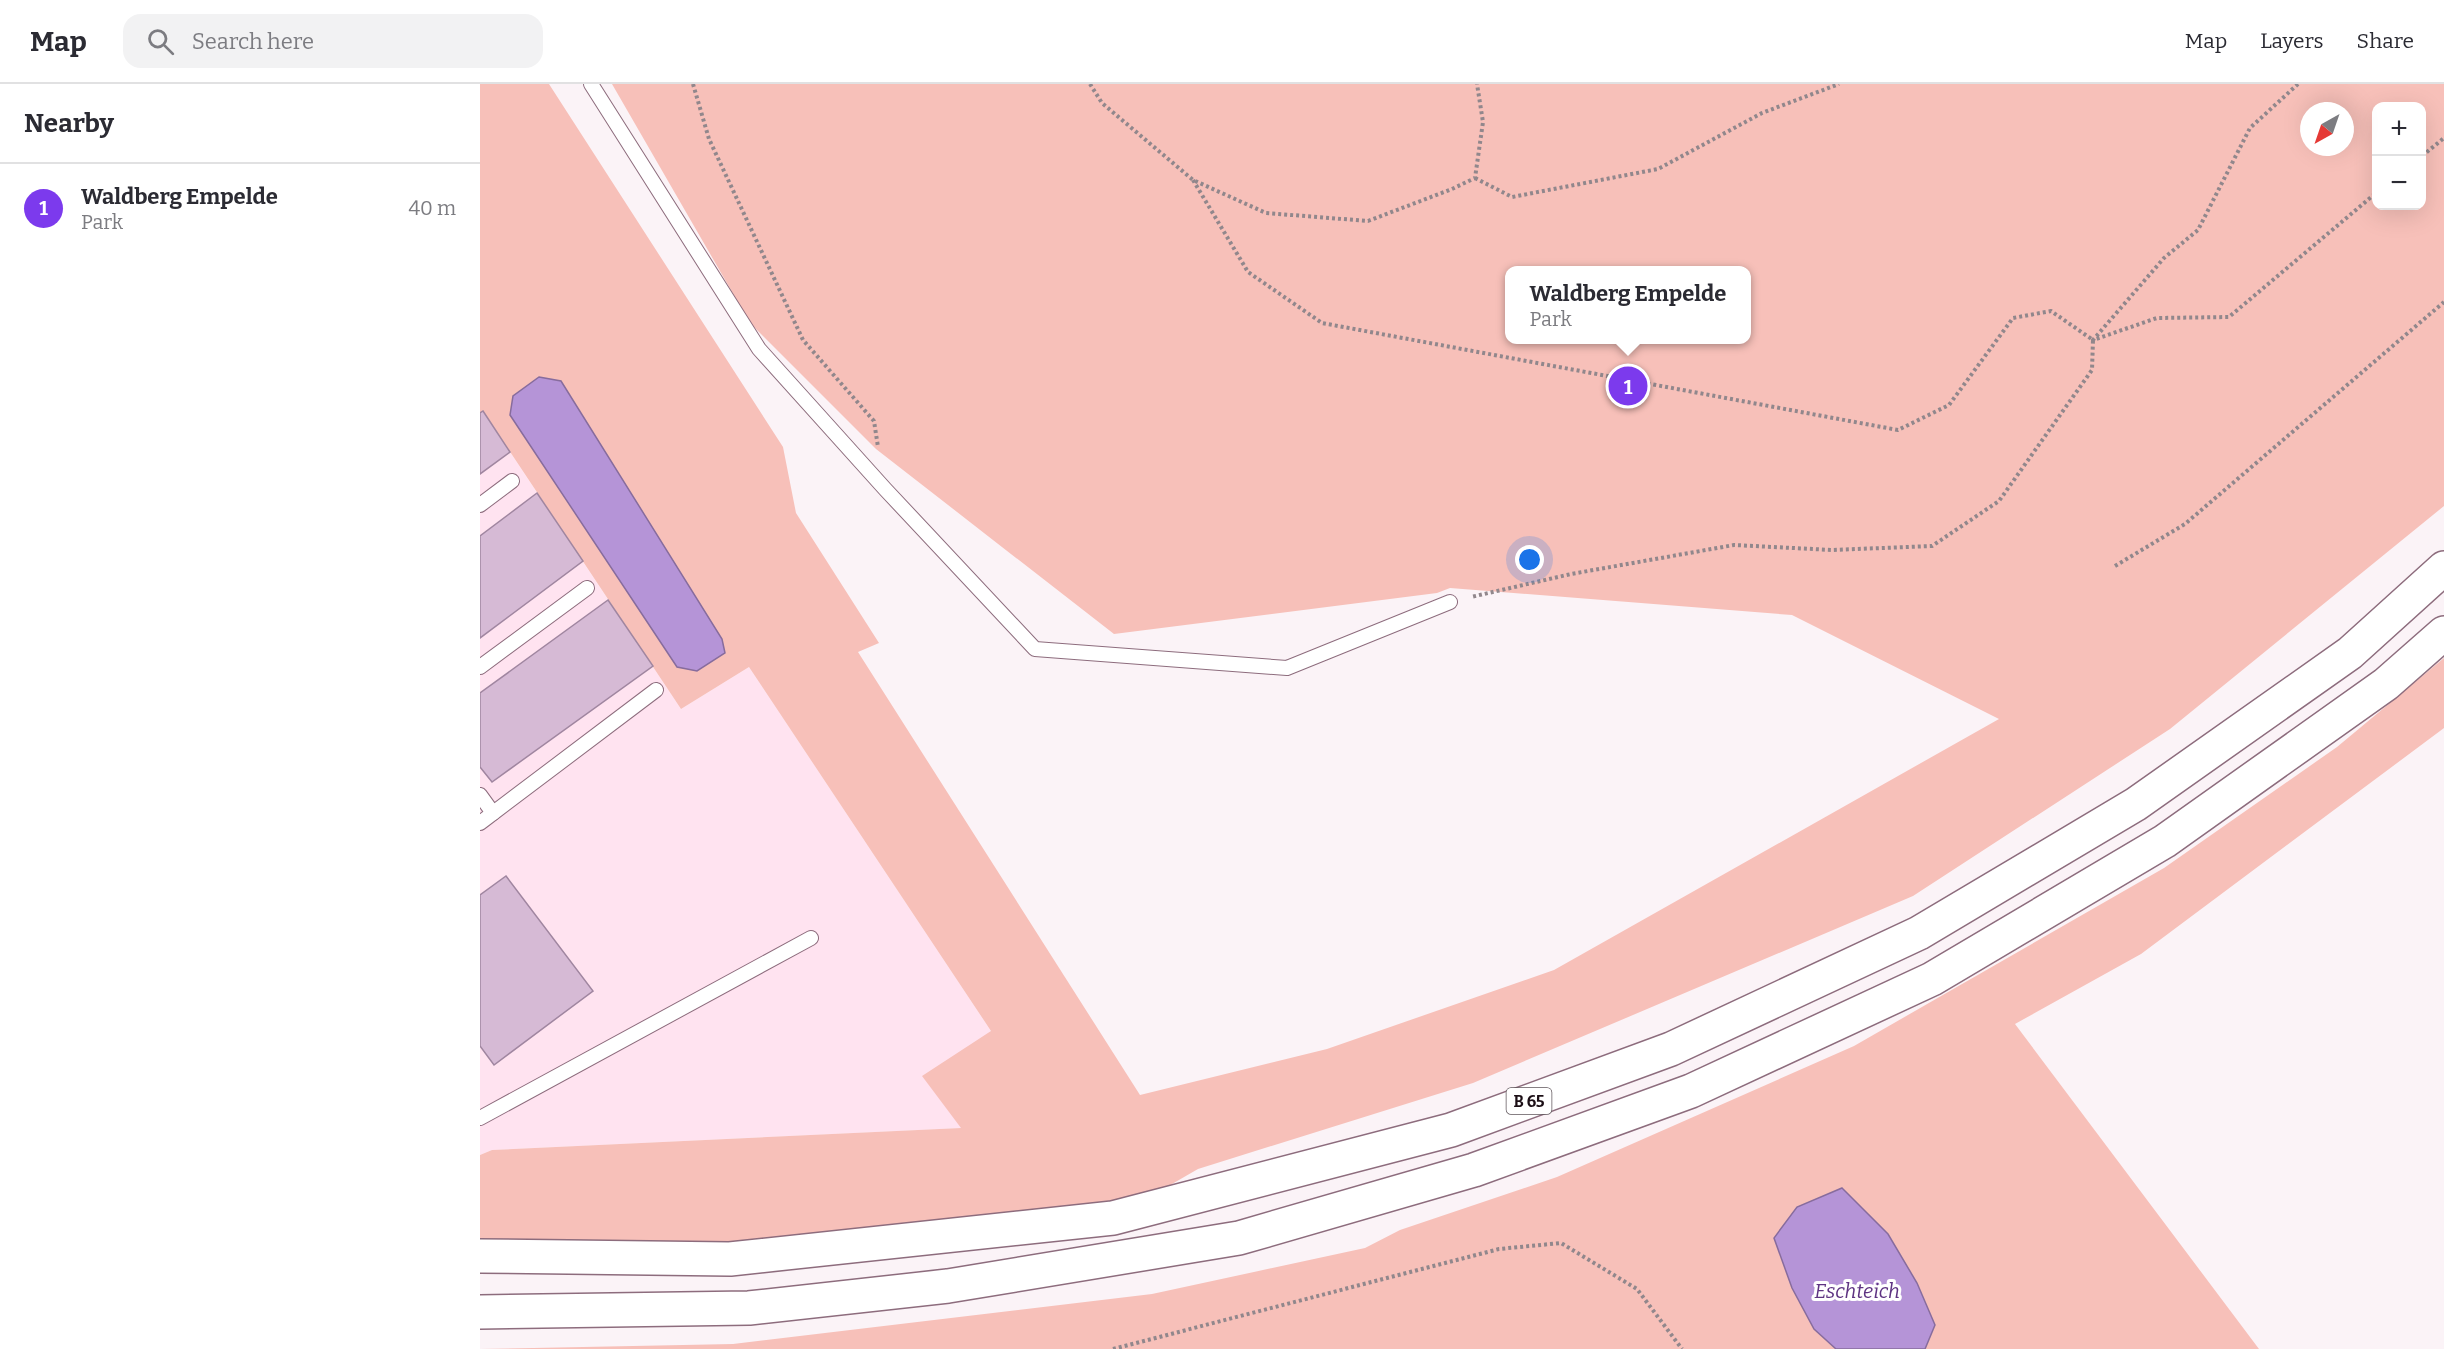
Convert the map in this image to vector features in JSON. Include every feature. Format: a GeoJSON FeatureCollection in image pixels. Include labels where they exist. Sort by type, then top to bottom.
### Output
{"type":"FeatureCollection","features":[{"type":"Feature","properties":{"kind":"highway","name":"B 65"},"geometry":{"type":"LineString","coordinates":[[480,1256],[730,1258],[1113,1218],[1451,1130],[1671,1049],[1919,933],[2136,804],[2350,653],[2444,568]]}},
{"type":"Feature","properties":{"kind":"highway","name":"B 65"},"geometry":{"type":"LineString","coordinates":[[480,1312],[749,1308],[948,1286],[1239,1238],[1474,1170],[1691,1091],[1932,979],[2165,841],[2386,684],[2444,633]]}},
{"type":"Feature","properties":{"kind":"lane"},"geometry":{"type":"LineString","coordinates":[[591,84],[759,349],[885,489],[1035,649],[1287,668],[1450,602]]}},
{"type":"Feature","properties":{"kind":"lane"},"geometry":{"type":"LineString","coordinates":[[480,505],[512,481]]}},
{"type":"Feature","properties":{"kind":"lane"},"geometry":{"type":"LineString","coordinates":[[480,668],[587,588]]}},
{"type":"Feature","properties":{"kind":"lane"},"geometry":{"type":"LineString","coordinates":[[480,823],[657,690]]}},
{"type":"Feature","properties":{"kind":"lane"},"geometry":{"type":"LineString","coordinates":[[480,795],[493,813]]}},
{"type":"Feature","properties":{"kind":"lane"},"geometry":{"type":"LineString","coordinates":[[480,1118],[811,938]]}},
{"type":"Feature","properties":{"kind":"path"},"geometry":{"type":"LineString","coordinates":[[693,84],[709,139],[803,340],[873,421],[885,489]]}},
{"type":"Feature","properties":{"kind":"path"},"geometry":{"type":"LineString","coordinates":[[1090,84],[1102,103],[1193,180],[1266,213],[1368,220],[1452,189],[1475,178]]}},
{"type":"Feature","properties":{"kind":"path"},"geometry":{"type":"LineString","coordinates":[[1475,178],[1483,122],[1477,84]]}},
{"type":"Feature","properties":{"kind":"path"},"geometry":{"type":"LineString","coordinates":[[1475,178],[1512,196],[1658,169],[1761,113],[1839,84]]}},
{"type":"Feature","properties":{"kind":"path"},"geometry":{"type":"LineString","coordinates":[[1450,602],[1571,574],[1734,545],[1832,550],[1932,546],[1999,501],[2092,370],[2093,340],[2164,258],[2198,230],[2250,128],[2298,84]]}},
{"type":"Feature","properties":{"kind":"path"},"geometry":{"type":"LineString","coordinates":[[2426,152],[2444,138]]}},
{"type":"Feature","properties":{"kind":"path"},"geometry":{"type":"LineString","coordinates":[[1193,180],[1248,272],[1322,323],[1886,428],[1898,430],[1949,405],[2013,318],[2051,311],[2093,340]]}},
{"type":"Feature","properties":{"kind":"path"},"geometry":{"type":"LineString","coordinates":[[2093,340],[2157,318],[2229,317],[2372,196]]}},
{"type":"Feature","properties":{"kind":"path"},"geometry":{"type":"LineString","coordinates":[[2115,566],[2185,524],[2444,302]]}},
{"type":"Feature","properties":{"kind":"path"},"geometry":{"type":"LineString","coordinates":[[1113,1349],[1499,1248],[1561,1243],[1637,1289],[1682,1349]]}},
{"type":"Feature","properties":{"kind":"shaded area"},"geometry":{"type":"Polygon","coordinates":[[[480,84],[549,84],[783,447],[796,513],[879,643],[858,652],[1140,1095],[1327,1049],[1554,970],[1999,719],[1792,615],[1450,588],[1437,593],[1114,634],[876,449],[750,323],[612,84],[2444,84],[2444,506],[2170,729],[1913,896],[1473,1083],[1198,1169],[1113,1218],[730,1259],[480,1256],[480,1155],[492,1150],[961,1128],[922,1076],[991,1031],[749,667],[681,709],[483,411],[480,413],[480,84]]]}},
{"type":"Feature","properties":{"kind":"shaded area"},"geometry":{"type":"Polygon","coordinates":[[[480,407],[681,709],[749,667],[991,1031],[962,1128],[492,1150],[480,1155],[480,407]]]}},
{"type":"Feature","properties":{"kind":"shaded area"},"geometry":{"type":"Polygon","coordinates":[[[2444,658],[2444,728],[2141,954],[2015,1024],[2259,1349],[1925,1349],[1935,1325],[1917,1283],[1888,1234],[1814,1329],[1836,1349],[480,1349],[733,1344],[1152,1294],[1365,1248],[1400,1230],[1557,1177],[1854,1046],[2164,868],[2337,747],[2444,658]]]}},
{"type":"Feature","properties":{"kind":"water"},"geometry":{"type":"Polygon","coordinates":[[[539,377],[561,381],[722,639],[725,653],[697,671],[677,667],[510,415],[513,396],[539,377]]]}},
{"type":"Feature","properties":{"kind":"water","name":"Eschteich"},"geometry":{"type":"Polygon","coordinates":[[[1842,1188],[1888,1234],[1917,1283],[1935,1325],[1925,1349],[1836,1349],[1814,1329],[1792,1288],[1774,1238],[1797,1207],[1842,1188]]]}},
{"type":"Feature","properties":{"kind":"building"},"geometry":{"type":"Polygon","coordinates":[[[483,411],[510,452],[480,474],[480,413],[483,411]]]}},
{"type":"Feature","properties":{"kind":"building"},"geometry":{"type":"Polygon","coordinates":[[[537,493],[583,561],[480,638],[480,536],[537,493]]]}},
{"type":"Feature","properties":{"kind":"building"},"geometry":{"type":"Polygon","coordinates":[[[608,600],[653,666],[492,782],[480,767],[480,693],[608,600]]]}},
{"type":"Feature","properties":{"kind":"building"},"geometry":{"type":"Polygon","coordinates":[[[506,876],[593,991],[494,1065],[480,1046],[480,895],[506,876]]]}},
{"type":"Feature","properties":{"kind":"place","name":"Waldberg Empelde"},"geometry":{"type":"Point","coordinates":[1628,386]}}]}
